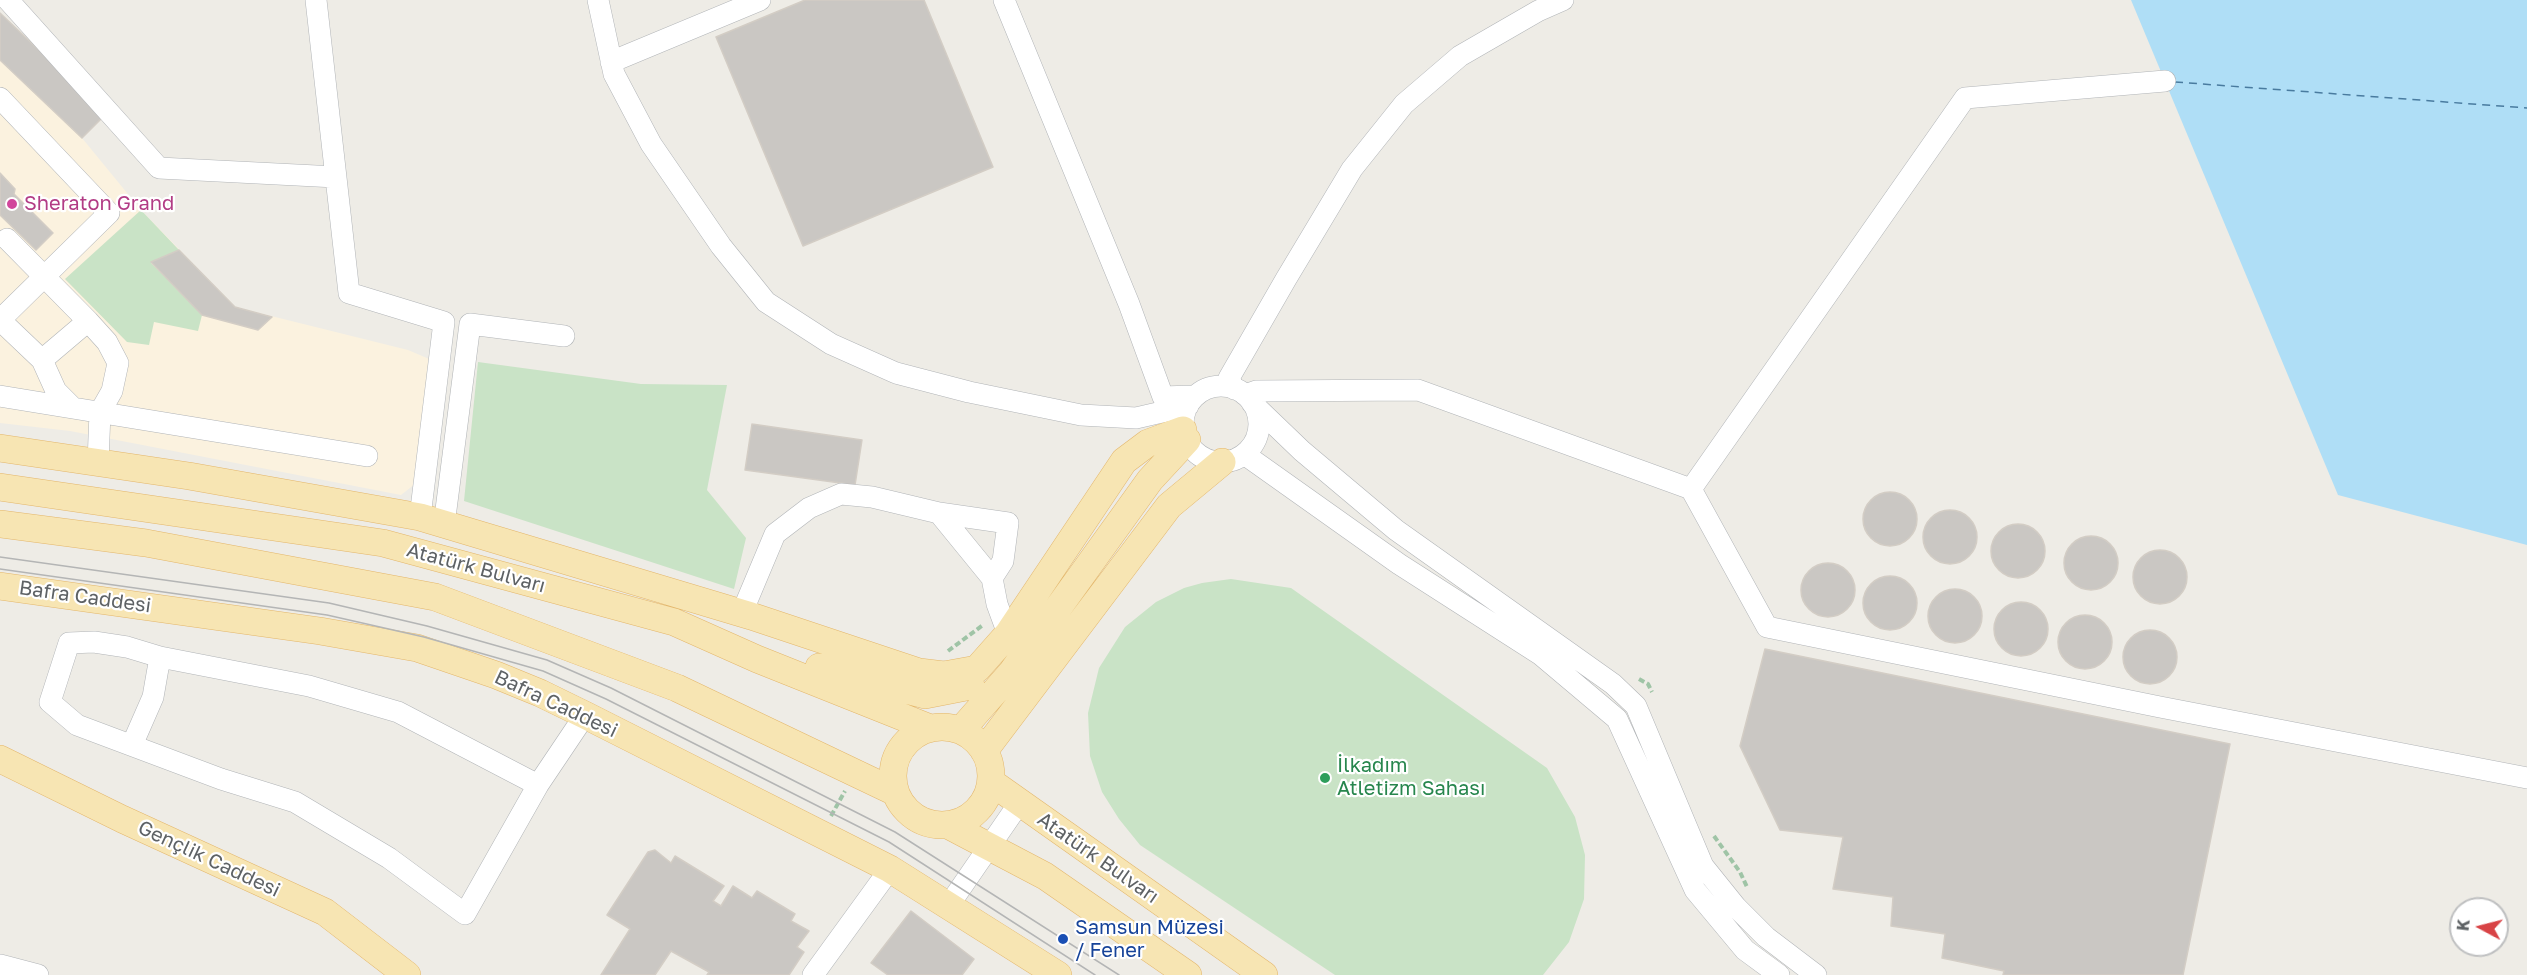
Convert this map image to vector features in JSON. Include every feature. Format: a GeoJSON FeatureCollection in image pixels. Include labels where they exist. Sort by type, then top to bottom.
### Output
{"type":"FeatureCollection","features":[{"type":"Feature","properties":{"kind":"main road"},"geometry":{"type":"LineString","coordinates":[[0,448],[189,476],[432,521],[752,616],[919,672],[944,675],[977,669],[1005,623],[1125,461],[1149,442],[1188,418]]}},
{"type":"Feature","properties":{"kind":"main road"},"geometry":{"type":"LineString","coordinates":[[948,825],[963,821],[977,811],[986,798],[991,782],[990,766],[984,751],[975,739],[961,730],[1012,672],[1150,480],[1188,418]]}},
{"type":"Feature","properties":{"kind":"main road"},"geometry":{"type":"LineString","coordinates":[[984,751],[1169,506],[1233,458]]}},
{"type":"Feature","properties":{"kind":"main road","name":"Atatürk Bulvarı"},"geometry":{"type":"LineString","coordinates":[[0,487],[383,543],[674,622],[757,659],[930,728],[946,726],[961,730]]}},
{"type":"Feature","properties":{"kind":"main road","name":"Atatürk Bulvarı"},"geometry":{"type":"LineString","coordinates":[[0,524],[146,543],[435,597],[677,688],[895,792],[903,807],[915,818],[931,824],[948,825],[1045,876],[1188,975]]}},
{"type":"Feature","properties":{"kind":"main road","name":"Bafra Caddesi"},"geometry":{"type":"LineString","coordinates":[[0,585],[320,631],[417,648],[496,675],[585,715],[890,869],[1058,975]]}},
{"type":"Feature","properties":{"kind":"main road"},"geometry":{"type":"LineString","coordinates":[[674,622],[840,674],[925,695],[969,686],[1012,672]]}},
{"type":"Feature","properties":{"kind":"main road"},"geometry":{"type":"LineString","coordinates":[[895,792],[892,776],[895,760],[903,745],[915,734],[930,728]]}},
{"type":"Feature","properties":{"kind":"main road","name":"Gençlik Caddesi"},"geometry":{"type":"LineString","coordinates":[[0,759],[122,819],[325,912],[406,975]]}},
{"type":"Feature","properties":{"kind":"main road","name":"Gençlik Caddesi"},"geometry":{"type":"LineString","coordinates":[[0,769],[182,860],[322,923],[386,975]]}},
{"type":"Feature","properties":{"kind":"main road","name":"Atatürk Bulvarı"},"geometry":{"type":"LineString","coordinates":[[991,782],[1264,975]]}},
{"type":"Feature","properties":{"kind":"street"},"geometry":{"type":"LineString","coordinates":[[8,0],[159,168],[336,177]]}},
{"type":"Feature","properties":{"kind":"street"},"geometry":{"type":"LineString","coordinates":[[316,0],[349,293],[444,322],[564,336]]}},
{"type":"Feature","properties":{"kind":"street"},"geometry":{"type":"LineString","coordinates":[[598,0],[614,74],[651,144],[721,246],[766,302],[831,344],[896,373],[969,392],[1081,415],[1188,418]]}},
{"type":"Feature","properties":{"kind":"street"},"geometry":{"type":"LineString","coordinates":[[611,63],[760,0]]}},
{"type":"Feature","properties":{"kind":"street"},"geometry":{"type":"LineString","coordinates":[[1005,0],[1129,304],[1163,397],[1188,418],[1193,450],[1202,457],[1233,458],[1540,655],[1617,719],[1695,890],[1745,950],[1779,975]]}},
{"type":"Feature","properties":{"kind":"street"},"geometry":{"type":"LineString","coordinates":[[1233,458],[1257,435],[1257,413],[1229,378],[1352,169],[1404,104],[1460,56],[1555,2]]}},
{"type":"Feature","properties":{"kind":"street"},"geometry":{"type":"LineString","coordinates":[[1691,489],[1965,98],[2165,81]]}},
{"type":"Feature","properties":{"kind":"street"},"geometry":{"type":"LineString","coordinates":[[0,98],[109,213],[0,320],[42,360],[56,392],[73,408]]}},
{"type":"Feature","properties":{"kind":"street"},"geometry":{"type":"LineString","coordinates":[[7,239],[107,342],[118,363],[112,390],[100,412],[98,463]]}},
{"type":"Feature","properties":{"kind":"street"},"geometry":{"type":"LineString","coordinates":[[42,360],[88,321]]}},
{"type":"Feature","properties":{"kind":"street"},"geometry":{"type":"LineString","coordinates":[[432,521],[444,322]]}},
{"type":"Feature","properties":{"kind":"street"},"geometry":{"type":"LineString","coordinates":[[432,521],[470,324]]}},
{"type":"Feature","properties":{"kind":"street"},"geometry":{"type":"LineString","coordinates":[[1188,418],[1207,389],[1220,386],[1243,395],[1302,451],[1396,530],[1613,684],[1636,706],[1703,866],[1766,937],[1816,975]]}},
{"type":"Feature","properties":{"kind":"street"},"geometry":{"type":"LineString","coordinates":[[1243,395],[1256,391],[1418,390],[1691,489],[1767,627],[2148,705],[2527,778]]}},
{"type":"Feature","properties":{"kind":"street"},"geometry":{"type":"LineString","coordinates":[[0,396],[367,456]]}},
{"type":"Feature","properties":{"kind":"street"},"geometry":{"type":"LineString","coordinates":[[752,616],[746,603],[775,534],[809,508],[841,494],[872,497],[939,513],[1008,523],[1003,561],[992,578]]}},
{"type":"Feature","properties":{"kind":"street"},"geometry":{"type":"LineString","coordinates":[[939,513],[992,578],[1005,623]]}},
{"type":"Feature","properties":{"kind":"street"},"geometry":{"type":"LineString","coordinates":[[538,785],[398,712],[309,687],[160,657],[127,647],[94,642],[69,643],[50,702],[77,725],[221,778],[295,802],[389,858],[465,914],[538,785],[585,715]]}},
{"type":"Feature","properties":{"kind":"street"},"geometry":{"type":"LineString","coordinates":[[132,745],[153,697],[160,657]]}},
{"type":"Feature","properties":{"kind":"street"},"geometry":{"type":"LineString","coordinates":[[950,906],[1020,802]]}},
{"type":"Feature","properties":{"kind":"street"},"geometry":{"type":"LineString","coordinates":[[813,975],[890,869]]}},
{"type":"Feature","properties":{"kind":"street"},"geometry":{"type":"LineString","coordinates":[[0,965],[38,975]]}},
{"type":"Feature","properties":{"kind":"path"},"geometry":{"type":"LineString","coordinates":[[939,657],[1005,623]]}},
{"type":"Feature","properties":{"kind":"path"},"geometry":{"type":"LineString","coordinates":[[821,835],[854,773]]}},
{"type":"Feature","properties":{"kind":"shaded area"},"geometry":{"type":"Polygon","coordinates":[[[0,60],[82,138],[141,210],[235,307],[408,350],[434,361],[415,484],[401,495],[70,431],[0,423],[0,60]]]}},
{"type":"Feature","properties":{"kind":"green space"},"geometry":{"type":"Polygon","coordinates":[[[141,210],[179,250],[151,263],[202,315],[198,331],[154,322],[149,345],[127,342],[65,279],[141,210]]]}},
{"type":"Feature","properties":{"kind":"green space"},"geometry":{"type":"Polygon","coordinates":[[[478,362],[641,384],[727,385],[707,490],[746,538],[734,589],[464,501],[478,362]]]}},
{"type":"Feature","properties":{"kind":"green space","name":"İlkadım Atletizm Sahası"},"geometry":{"type":"Polygon","coordinates":[[[1231,579],[1291,588],[1547,768],[1575,817],[1585,855],[1584,899],[1569,942],[1543,975],[1335,975],[1140,845],[1119,819],[1102,792],[1090,756],[1088,713],[1099,668],[1125,627],[1156,602],[1184,588],[1231,579]]]}},
{"type":"Feature","properties":{"kind":"water"},"geometry":{"type":"Polygon","coordinates":[[[2131,0],[2527,0],[2527,545],[2338,495],[2131,0]]]}},
{"type":"Feature","properties":{"kind":"building"},"geometry":{"type":"Polygon","coordinates":[[[805,0],[924,0],[993,167],[803,246],[716,37],[805,0]]]}},
{"type":"Feature","properties":{"kind":"building"},"geometry":{"type":"Polygon","coordinates":[[[0,13],[106,114],[82,138],[0,60],[0,13]]]}},
{"type":"Feature","properties":{"kind":"building","name":"Sheraton Grand"},"geometry":{"type":"Polygon","coordinates":[[[0,173],[15,189],[14,194],[53,233],[36,250],[0,215],[0,173]]]}},
{"type":"Feature","properties":{"kind":"building"},"geometry":{"type":"Polygon","coordinates":[[[179,250],[235,307],[272,317],[258,330],[202,315],[151,262],[179,250]]]}},
{"type":"Feature","properties":{"kind":"building"},"geometry":{"type":"Polygon","coordinates":[[[752,424],[862,440],[855,485],[745,470],[752,424]]]}},
{"type":"Feature","properties":{"kind":"building"},"geometry":{"type":"Polygon","coordinates":[[[1890,492],[1900,494],[1909,500],[1915,509],[1917,519],[1915,529],[1909,538],[1900,544],[1890,546],[1880,544],[1871,538],[1865,529],[1863,519],[1865,509],[1871,500],[1880,494],[1890,492]]]}},
{"type":"Feature","properties":{"kind":"building"},"geometry":{"type":"Polygon","coordinates":[[[1950,510],[1960,512],[1969,518],[1975,527],[1977,537],[1975,547],[1969,556],[1960,562],[1950,564],[1940,562],[1931,556],[1925,547],[1923,537],[1925,527],[1931,518],[1940,512],[1950,510]]]}},
{"type":"Feature","properties":{"kind":"building"},"geometry":{"type":"Polygon","coordinates":[[[2018,524],[2028,526],[2037,532],[2043,541],[2045,551],[2043,561],[2037,570],[2028,576],[2018,578],[2008,576],[1999,570],[1993,561],[1991,551],[1993,541],[1999,532],[2008,526],[2018,524]]]}},
{"type":"Feature","properties":{"kind":"building"},"geometry":{"type":"Polygon","coordinates":[[[2091,536],[2101,538],[2110,544],[2116,553],[2118,563],[2116,573],[2110,582],[2101,588],[2091,590],[2081,588],[2072,582],[2066,573],[2064,563],[2066,553],[2072,544],[2081,538],[2091,536]]]}},
{"type":"Feature","properties":{"kind":"building"},"geometry":{"type":"Polygon","coordinates":[[[2160,550],[2170,552],[2179,558],[2185,567],[2187,577],[2185,587],[2179,596],[2170,602],[2160,604],[2150,602],[2141,596],[2135,587],[2133,577],[2135,567],[2141,558],[2150,552],[2160,550]]]}},
{"type":"Feature","properties":{"kind":"building"},"geometry":{"type":"Polygon","coordinates":[[[1828,563],[1838,565],[1847,571],[1853,580],[1855,590],[1853,600],[1847,609],[1838,615],[1828,617],[1818,615],[1809,609],[1803,600],[1801,590],[1803,580],[1809,571],[1818,565],[1828,563]]]}},
{"type":"Feature","properties":{"kind":"building"},"geometry":{"type":"Polygon","coordinates":[[[1890,576],[1900,578],[1909,584],[1915,593],[1917,603],[1915,613],[1909,622],[1900,628],[1890,630],[1880,628],[1871,622],[1865,613],[1863,603],[1865,593],[1871,584],[1880,578],[1890,576]]]}},
{"type":"Feature","properties":{"kind":"building"},"geometry":{"type":"Polygon","coordinates":[[[1955,589],[1965,591],[1974,597],[1980,606],[1982,616],[1980,626],[1974,635],[1965,641],[1955,643],[1945,641],[1936,635],[1930,626],[1928,616],[1930,606],[1936,597],[1945,591],[1955,589]]]}},
{"type":"Feature","properties":{"kind":"building"},"geometry":{"type":"Polygon","coordinates":[[[2021,602],[2031,604],[2040,610],[2046,619],[2048,629],[2046,639],[2040,648],[2031,654],[2021,656],[2011,654],[2002,648],[1996,639],[1994,629],[1996,619],[2002,610],[2011,604],[2021,602]]]}},
{"type":"Feature","properties":{"kind":"building"},"geometry":{"type":"Polygon","coordinates":[[[2085,615],[2095,617],[2104,623],[2110,632],[2112,642],[2110,652],[2104,661],[2095,667],[2085,669],[2075,667],[2066,661],[2060,652],[2058,642],[2060,632],[2066,623],[2075,617],[2085,615]]]}},
{"type":"Feature","properties":{"kind":"building"},"geometry":{"type":"Polygon","coordinates":[[[2150,630],[2160,632],[2169,638],[2175,647],[2177,657],[2175,667],[2169,676],[2160,682],[2150,684],[2140,682],[2131,676],[2125,667],[2123,657],[2125,647],[2131,638],[2140,632],[2150,630]]]}},
{"type":"Feature","properties":{"kind":"building"},"geometry":{"type":"Polygon","coordinates":[[[1765,649],[2230,744],[2183,975],[2003,975],[2004,971],[1942,958],[1945,934],[1891,926],[1893,897],[1833,889],[1843,837],[1780,830],[1740,746],[1765,649]]]}},
{"type":"Feature","properties":{"kind":"building"},"geometry":{"type":"Polygon","coordinates":[[[655,850],[671,863],[675,856],[724,886],[713,901],[721,906],[733,886],[752,898],[757,891],[795,914],[791,921],[809,931],[797,947],[804,952],[789,975],[707,975],[709,972],[671,951],[655,975],[601,975],[630,929],[607,915],[648,852],[655,850]]]}},
{"type":"Feature","properties":{"kind":"building"},"geometry":{"type":"Polygon","coordinates":[[[911,911],[974,959],[962,975],[888,975],[871,963],[911,911]]]}},
{"type":"Feature","properties":{"kind":"ferry route"},"geometry":{"type":"LineString","coordinates":[[2175,82],[2527,108]]}},
{"type":"Feature","properties":{"kind":"tram line"},"geometry":{"type":"LineString","coordinates":[[0,557],[329,603],[427,626],[547,660],[611,688],[895,832],[1119,975]]}},
{"type":"Feature","properties":{"kind":"tram line"},"geometry":{"type":"LineString","coordinates":[[0,569],[327,615],[424,637],[543,671],[606,699],[889,842],[1095,975]]}},
{"type":"Feature","properties":{"kind":"place","name":"Sheraton Grand"},"geometry":{"type":"Point","coordinates":[12,204]}},
{"type":"Feature","properties":{"kind":"place","name":"İlkadım Atletizm Sahası"},"geometry":{"type":"Point","coordinates":[1325,778]}},
{"type":"Feature","properties":{"kind":"place","name":"Samsun Müzesi / Fener"},"geometry":{"type":"Point","coordinates":[1063,939]}}]}
